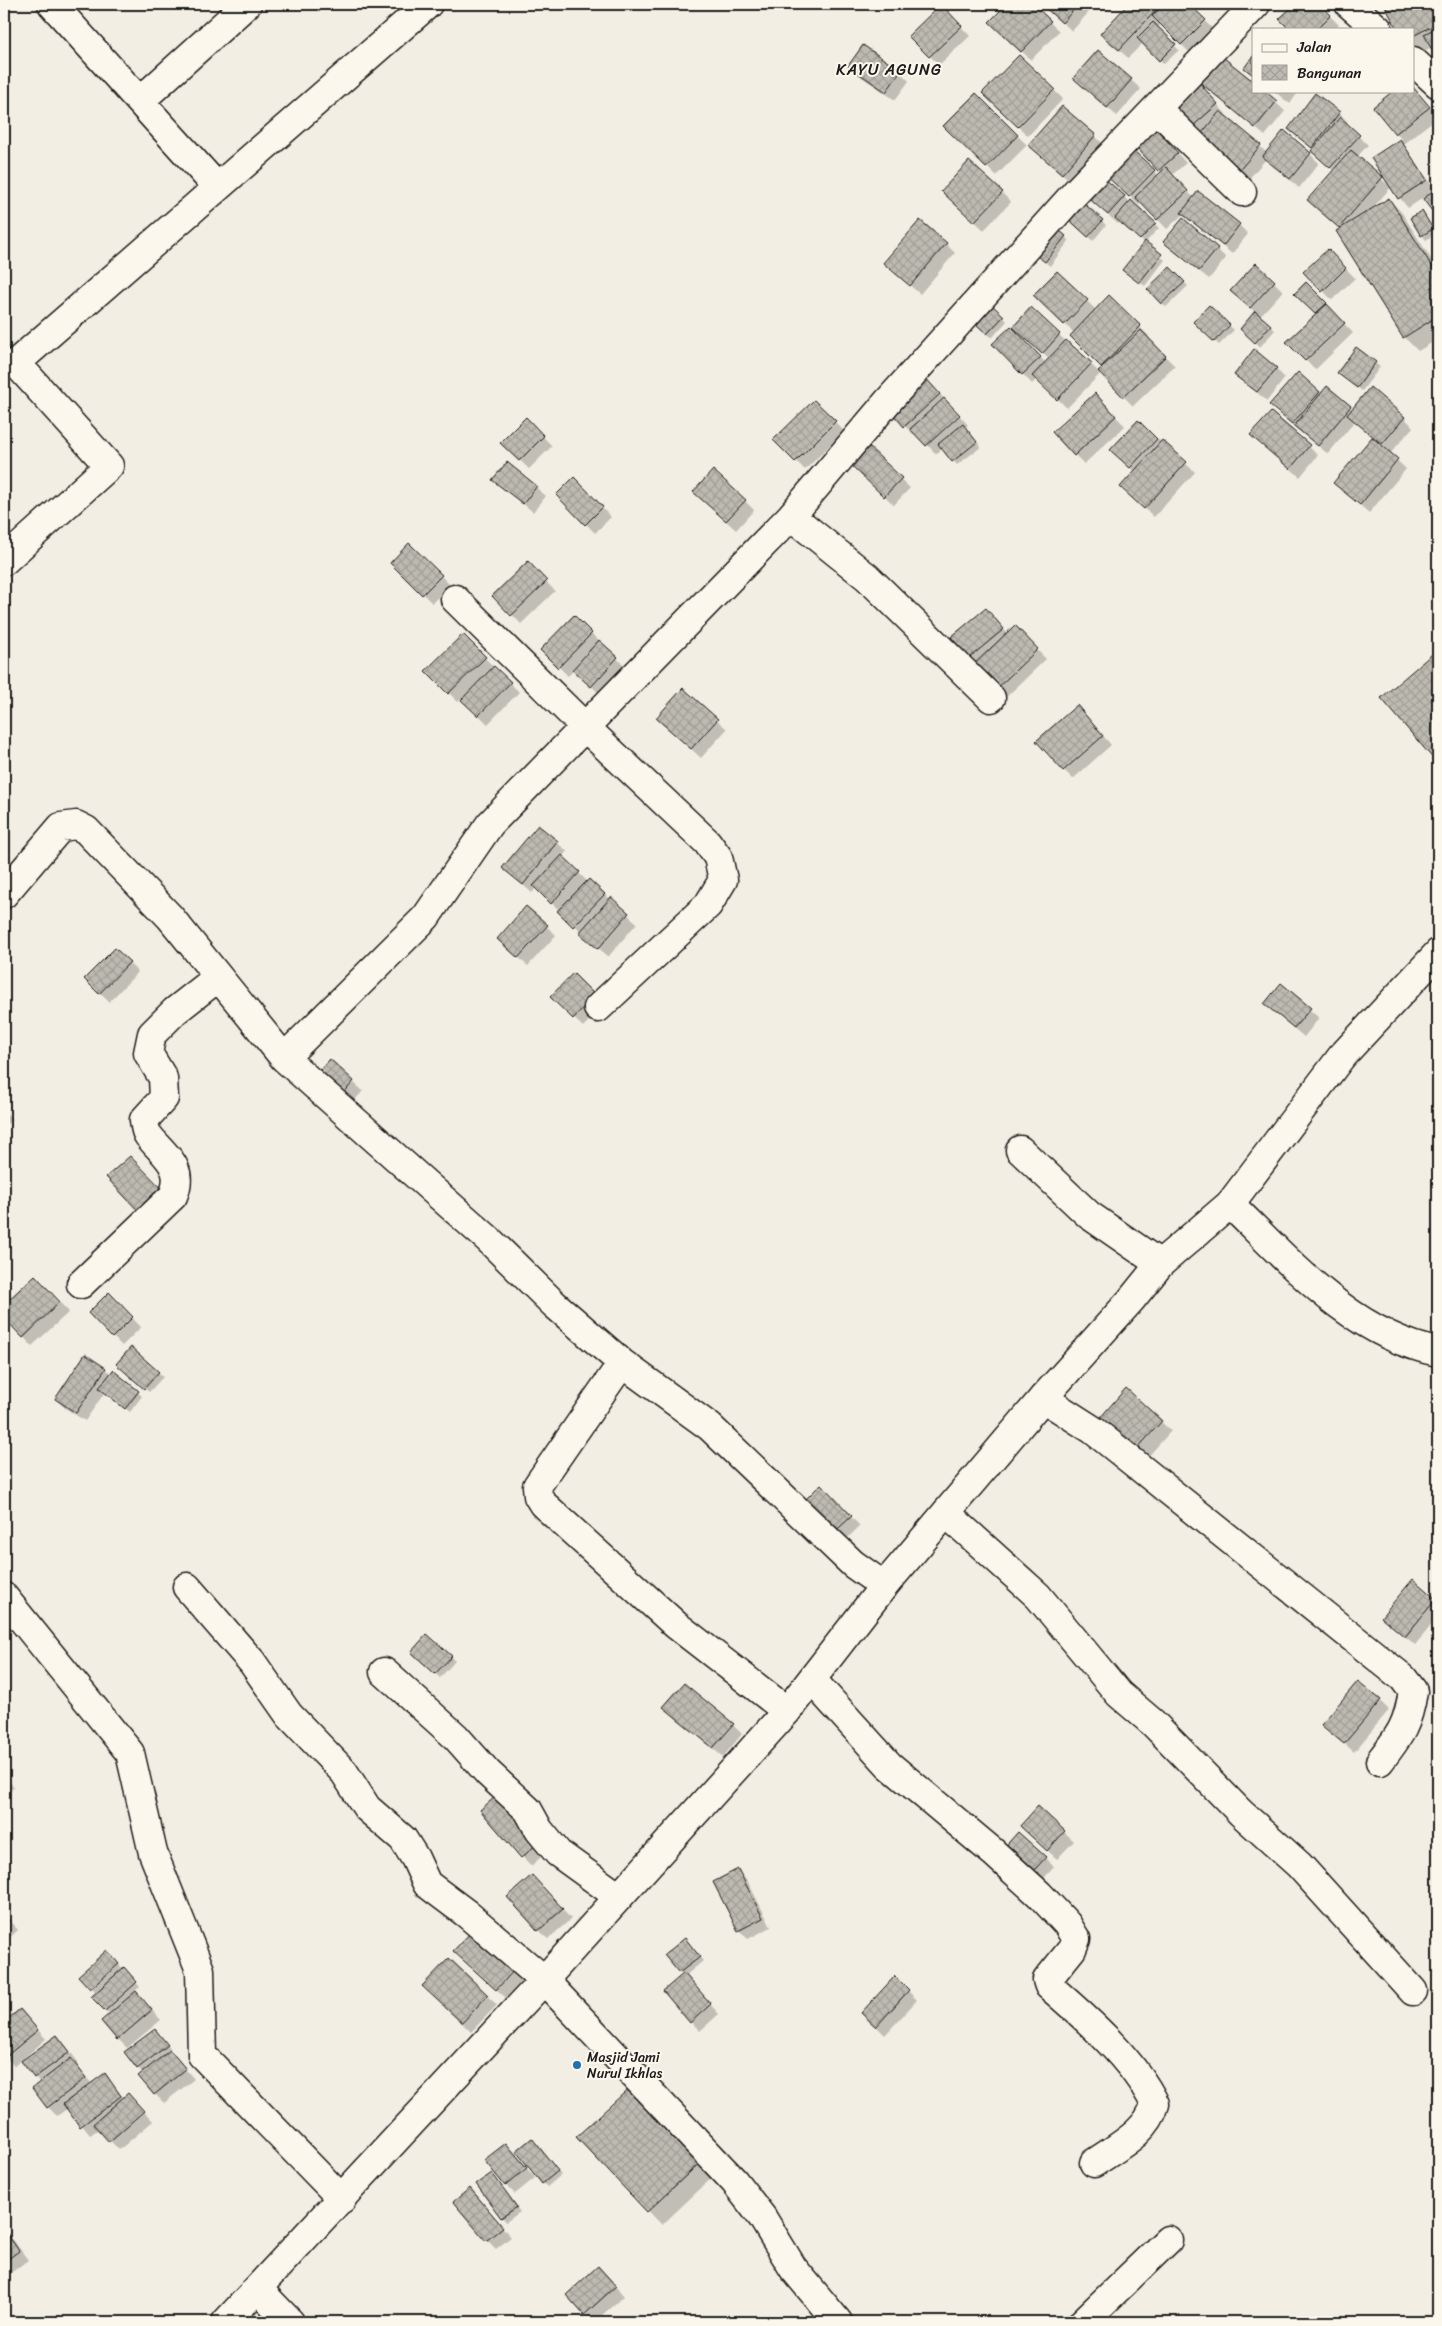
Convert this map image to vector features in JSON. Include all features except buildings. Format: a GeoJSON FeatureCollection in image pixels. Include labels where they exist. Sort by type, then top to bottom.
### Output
{"type":"FeatureCollection","features":[{"type":"Feature","properties":{"kind":"street"},"geometry":{"type":"LineString","coordinates":[[140,101],[247,4]]}},
{"type":"Feature","properties":{"kind":"street"},"geometry":{"type":"LineString","coordinates":[[4,562],[109,466],[16,363],[428,4]]}},
{"type":"Feature","properties":{"kind":"street"},"geometry":{"type":"LineString","coordinates":[[284,1058],[426,917],[490,824],[586,728],[627,682],[791,516],[889,400],[974,305],[1112,154],[1256,4]]}},
{"type":"Feature","properties":{"kind":"street"},"geometry":{"type":"LineString","coordinates":[[1349,4],[1377,28]]}},
{"type":"Feature","properties":{"kind":"street"},"geometry":{"type":"LineString","coordinates":[[63,8],[140,101],[218,188]]}},
{"type":"Feature","properties":{"kind":"street"},"geometry":{"type":"LineString","coordinates":[[1414,61],[1438,84]]}},
{"type":"Feature","properties":{"kind":"street"},"geometry":{"type":"LineString","coordinates":[[1157,108],[1242,192]]}},
{"type":"Feature","properties":{"kind":"street"},"geometry":{"type":"LineString","coordinates":[[791,516],[867,577],[991,698]]}},
{"type":"Feature","properties":{"kind":"street"},"geometry":{"type":"LineString","coordinates":[[455,599],[586,728],[707,842],[718,857],[723,880],[708,905],[598,1008]]}},
{"type":"Feature","properties":{"kind":"street"},"geometry":{"type":"LineString","coordinates":[[4,894],[61,828],[76,825],[86,830],[170,917],[217,978],[245,1008],[284,1058],[488,1239],[554,1304],[622,1363],[710,1427],[853,1564],[884,1586]]}},
{"type":"Feature","properties":{"kind":"street"},"geometry":{"type":"LineString","coordinates":[[226,2322],[544,1980],[787,1711],[884,1586],[1043,1398],[1131,1300],[1160,1264],[1230,1204],[1342,1056],[1438,953]]}},
{"type":"Feature","properties":{"kind":"street"},"geometry":{"type":"LineString","coordinates":[[81,1284],[173,1196],[178,1186],[174,1168],[164,1150],[146,1134],[144,1120],[164,1098],[163,1078],[148,1053],[152,1034],[175,1011],[217,978]]}},
{"type":"Feature","properties":{"kind":"street"},"geometry":{"type":"LineString","coordinates":[[1020,1150],[1089,1215],[1160,1264]]}},
{"type":"Feature","properties":{"kind":"street"},"geometry":{"type":"LineString","coordinates":[[1230,1204],[1308,1279],[1349,1313],[1394,1337],[1438,1352]]}},
{"type":"Feature","properties":{"kind":"street"},"geometry":{"type":"LineString","coordinates":[[622,1363],[537,1486],[538,1496],[543,1504],[676,1625],[787,1711]]}},
{"type":"Feature","properties":{"kind":"street"},"geometry":{"type":"LineString","coordinates":[[1043,1398],[1094,1430],[1403,1678],[1413,1691],[1410,1710],[1403,1731],[1380,1761]]}},
{"type":"Feature","properties":{"kind":"street"},"geometry":{"type":"LineString","coordinates":[[946,1513],[1038,1596],[1119,1694],[1153,1724],[1241,1813],[1300,1865],[1413,1990]]}},
{"type":"Feature","properties":{"kind":"street"},"geometry":{"type":"LineString","coordinates":[[187,1587],[252,1662],[289,1715],[344,1772],[367,1808],[403,1839],[415,1858],[427,1884],[466,1914],[544,1980],[734,2181],[762,2217],[793,2268],[838,2322]]}},
{"type":"Feature","properties":{"kind":"street"},"geometry":{"type":"LineString","coordinates":[[4,1597],[130,1753],[153,1853],[200,1970],[202,2055],[342,2199]]}},
{"type":"Feature","properties":{"kind":"street"},"geometry":{"type":"LineString","coordinates":[[384,1672],[449,1730],[488,1773],[528,1810],[539,1830],[558,1853],[619,1898]]}},
{"type":"Feature","properties":{"kind":"street"},"geometry":{"type":"LineString","coordinates":[[812,1680],[888,1764],[994,1853],[1067,1924],[1076,1939],[1072,1949],[1047,1980],[1049,1986],[1098,2028],[1148,2090],[1155,2104],[1152,2117],[1143,2127],[1094,2163]]}},
{"type":"Feature","properties":{"kind":"street"},"geometry":{"type":"LineString","coordinates":[[1083,2322],[1168,2240]]}},
{"type":"Feature","properties":{"kind":"street"},"geometry":{"type":"LineString","coordinates":[[258,2289],[290,2322]]}},
{"type":"Feature","properties":{"kind":"place","name":"Masjid Jami Nurul Ikhlas"},"geometry":{"type":"Point","coordinates":[577,2065]}},
{"type":"Feature","properties":{"kind":"district","name":"KAYU AGUNG"},"geometry":{"type":"Point","coordinates":[889,69]}}]}
